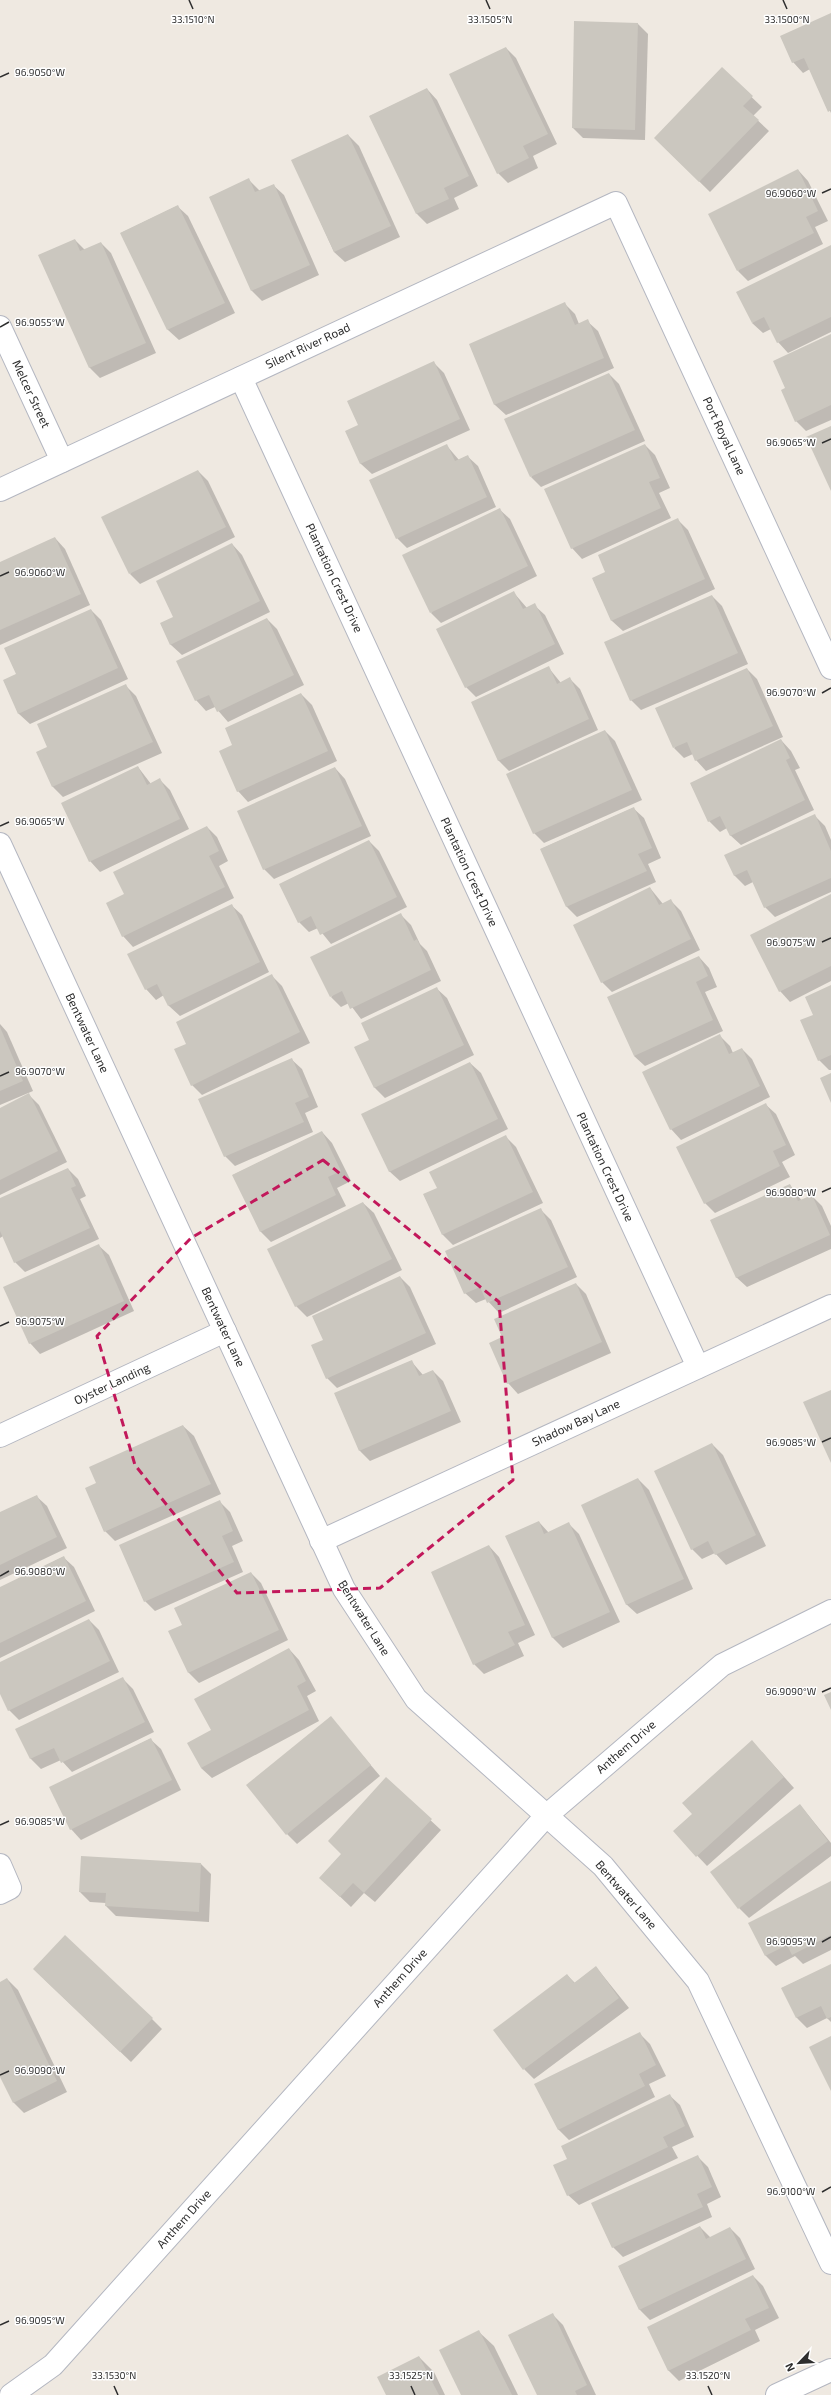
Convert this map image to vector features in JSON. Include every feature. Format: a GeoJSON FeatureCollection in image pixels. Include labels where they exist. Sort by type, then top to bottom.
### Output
{"type":"FeatureCollection","features":[{"type":"Feature","properties":{"kind":"street","name":"Silent River Road"},"geometry":{"type":"LineString","coordinates":[[0,490],[616,203]]}},
{"type":"Feature","properties":{"kind":"street","name":"Port Royal Lane"},"geometry":{"type":"LineString","coordinates":[[616,203],[831,668]]}},
{"type":"Feature","properties":{"kind":"street","name":"Melcer Street"},"geometry":{"type":"LineString","coordinates":[[0,327],[62,461]]}},
{"type":"Feature","properties":{"kind":"street","name":"Plantation Crest Drive"},"geometry":{"type":"LineString","coordinates":[[241,378],[698,1367]]}},
{"type":"Feature","properties":{"kind":"street","name":"Bentwater Lane"},"geometry":{"type":"LineString","coordinates":[[0,844],[344,1589],[416,1699],[603,1866],[698,1981],[831,2263]]}},
{"type":"Feature","properties":{"kind":"street","name":"Shadow Bay Lane"},"geometry":{"type":"LineString","coordinates":[[321,1541],[831,1306]]}},
{"type":"Feature","properties":{"kind":"street","name":"Oyster Landing"},"geometry":{"type":"LineString","coordinates":[[0,1436],[225,1331]]}},
{"type":"Feature","properties":{"kind":"street","name":"Anthem Drive"},"geometry":{"type":"LineString","coordinates":[[11,2395],[53,2364],[546,1816],[722,1665],[831,1611]]}},
{"type":"Feature","properties":{"kind":"street"},"geometry":{"type":"LineString","coordinates":[[0,1865],[5,1890]]}},
{"type":"Feature","properties":{"kind":"street"},"geometry":{"type":"LineString","coordinates":[[777,2395],[831,2370]]}},
{"type":"Feature","properties":{"kind":"highlighted area"},"geometry":{"type":"Polygon","coordinates":[[[323,1160],[499,1302],[513,1480],[380,1588],[237,1593],[135,1465],[97,1336],[191,1238],[323,1160]]]}},
{"type":"Feature","properties":{"kind":"building"},"geometry":{"type":"Polygon","coordinates":[[[831,13],[831,110],[828,112],[804,58],[792,63],[780,36],[831,13]]]}},
{"type":"Feature","properties":{"kind":"building"},"geometry":{"type":"Polygon","coordinates":[[[574,21],[638,23],[635,130],[572,128],[574,21]]]}},
{"type":"Feature","properties":{"kind":"building"},"geometry":{"type":"Polygon","coordinates":[[[506,47],[548,134],[523,146],[529,158],[497,174],[449,74],[506,47]]]}},
{"type":"Feature","properties":{"kind":"building"},"geometry":{"type":"Polygon","coordinates":[[[722,67],[753,96],[743,106],[759,120],[699,182],[654,138],[722,67]]]}},
{"type":"Feature","properties":{"kind":"building"},"geometry":{"type":"Polygon","coordinates":[[[427,88],[469,176],[444,188],[449,199],[416,214],[369,116],[427,88]]]}},
{"type":"Feature","properties":{"kind":"building"},"geometry":{"type":"Polygon","coordinates":[[[348,134],[391,226],[334,252],[291,160],[348,134]]]}},
{"type":"Feature","properties":{"kind":"building"},"geometry":{"type":"Polygon","coordinates":[[[798,169],[818,211],[806,217],[814,233],[737,271],[708,214],[798,169]]]}},
{"type":"Feature","properties":{"kind":"building"},"geometry":{"type":"Polygon","coordinates":[[[249,178],[255,192],[274,184],[310,265],[251,291],[209,197],[249,178]]]}},
{"type":"Feature","properties":{"kind":"building"},"geometry":{"type":"Polygon","coordinates":[[[178,205],[225,303],[167,330],[120,233],[178,205]]]}},
{"type":"Feature","properties":{"kind":"building"},"geometry":{"type":"Polygon","coordinates":[[[75,239],[80,251],[101,242],[146,343],[89,368],[38,255],[75,239]]]}},
{"type":"Feature","properties":{"kind":"building"},"geometry":{"type":"Polygon","coordinates":[[[831,245],[831,317],[777,343],[764,317],[752,323],[736,292],[831,245]]]}},
{"type":"Feature","properties":{"kind":"building"},"geometry":{"type":"Polygon","coordinates":[[[565,302],[575,325],[588,319],[604,358],[494,405],[469,344],[565,302]]]}},
{"type":"Feature","properties":{"kind":"building"},"geometry":{"type":"Polygon","coordinates":[[[831,334],[831,405],[795,422],[781,390],[785,388],[773,361],[831,334]]]}},
{"type":"Feature","properties":{"kind":"building"},"geometry":{"type":"Polygon","coordinates":[[[434,361],[460,419],[360,464],[345,431],[358,425],[347,401],[434,361]]]}},
{"type":"Feature","properties":{"kind":"building"},"geometry":{"type":"Polygon","coordinates":[[[609,373],[635,430],[530,477],[504,419],[609,373]]]}},
{"type":"Feature","properties":{"kind":"building"},"geometry":{"type":"Polygon","coordinates":[[[831,426],[831,491],[806,437],[831,426]]]}},
{"type":"Feature","properties":{"kind":"building"},"geometry":{"type":"Polygon","coordinates":[[[447,444],[455,461],[468,455],[487,497],[396,539],[369,480],[447,444]]]}},
{"type":"Feature","properties":{"kind":"building"},"geometry":{"type":"Polygon","coordinates":[[[645,444],[660,478],[649,482],[661,508],[571,549],[544,489],[645,444]]]}},
{"type":"Feature","properties":{"kind":"building"},"geometry":{"type":"Polygon","coordinates":[[[198,470],[226,527],[129,574],[101,517],[198,470]]]}},
{"type":"Feature","properties":{"kind":"building"},"geometry":{"type":"Polygon","coordinates":[[[500,508],[528,566],[430,613],[402,555],[500,508]]]}},
{"type":"Feature","properties":{"kind":"building"},"geometry":{"type":"Polygon","coordinates":[[[678,518],[705,579],[611,621],[592,578],[605,572],[598,555],[678,518]]]}},
{"type":"Feature","properties":{"kind":"building"},"geometry":{"type":"Polygon","coordinates":[[[55,537],[81,594],[0,630],[0,562],[55,537]]]}},
{"type":"Feature","properties":{"kind":"building"},"geometry":{"type":"Polygon","coordinates":[[[232,543],[260,601],[170,645],[160,623],[173,617],[156,581],[232,543]]]}},
{"type":"Feature","properties":{"kind":"building"},"geometry":{"type":"Polygon","coordinates":[[[514,591],[523,609],[535,603],[555,644],[465,688],[436,629],[514,591]]]}},
{"type":"Feature","properties":{"kind":"building"},"geometry":{"type":"Polygon","coordinates":[[[712,595],[738,653],[630,701],[604,642],[712,595]]]}},
{"type":"Feature","properties":{"kind":"building"},"geometry":{"type":"Polygon","coordinates":[[[91,609],[118,668],[18,714],[3,680],[16,674],[4,648],[91,609]]]}},
{"type":"Feature","properties":{"kind":"building"},"geometry":{"type":"Polygon","coordinates":[[[267,618],[294,675],[217,712],[209,695],[195,701],[176,661],[267,618]]]}},
{"type":"Feature","properties":{"kind":"building"},"geometry":{"type":"Polygon","coordinates":[[[549,666],[557,684],[570,677],[589,719],[498,761],[471,702],[549,666]]]}},
{"type":"Feature","properties":{"kind":"building"},"geometry":{"type":"Polygon","coordinates":[[[747,668],[773,726],[695,761],[687,742],[673,748],[655,708],[747,668]]]}},
{"type":"Feature","properties":{"kind":"building"},"geometry":{"type":"Polygon","coordinates":[[[126,684],[153,742],[52,787],[36,752],[47,747],[37,724],[126,684]]]}},
{"type":"Feature","properties":{"kind":"building"},"geometry":{"type":"Polygon","coordinates":[[[301,693],[328,751],[237,792],[219,751],[232,745],[225,728],[301,693]]]}},
{"type":"Feature","properties":{"kind":"building"},"geometry":{"type":"Polygon","coordinates":[[[605,730],[632,790],[533,834],[506,774],[605,730]]]}},
{"type":"Feature","properties":{"kind":"building"},"geometry":{"type":"Polygon","coordinates":[[[781,739],[790,758],[786,760],[805,800],[730,836],[720,816],[708,822],[690,783],[781,739]]]}},
{"type":"Feature","properties":{"kind":"building"},"geometry":{"type":"Polygon","coordinates":[[[138,766],[147,785],[160,778],[180,819],[89,862],[61,803],[138,766]]]}},
{"type":"Feature","properties":{"kind":"building"},"geometry":{"type":"Polygon","coordinates":[[[335,767],[362,826],[263,870],[237,811],[335,767]]]}},
{"type":"Feature","properties":{"kind":"building"},"geometry":{"type":"Polygon","coordinates":[[[634,807],[652,848],[638,854],[647,871],[566,907],[540,849],[634,807]]]}},
{"type":"Feature","properties":{"kind":"building"},"geometry":{"type":"Polygon","coordinates":[[[815,814],[831,851],[831,878],[764,908],[747,870],[734,876],[724,855],[815,814]]]}},
{"type":"Feature","properties":{"kind":"building"},"geometry":{"type":"Polygon","coordinates":[[[207,826],[219,851],[209,856],[225,887],[122,937],[106,903],[124,894],[113,872],[207,826]]]}},
{"type":"Feature","properties":{"kind":"building"},"geometry":{"type":"Polygon","coordinates":[[[369,840],[397,897],[320,935],[311,916],[298,923],[279,884],[369,840]]]}},
{"type":"Feature","properties":{"kind":"building"},"geometry":{"type":"Polygon","coordinates":[[[650,887],[659,905],[671,899],[691,939],[601,983],[573,925],[650,887]]]}},
{"type":"Feature","properties":{"kind":"building"},"geometry":{"type":"Polygon","coordinates":[[[831,894],[831,966],[779,992],[750,935],[831,894]]]}},
{"type":"Feature","properties":{"kind":"building"},"geometry":{"type":"Polygon","coordinates":[[[232,904],[260,962],[168,1006],[157,984],[145,990],[127,954],[232,904]]]}},
{"type":"Feature","properties":{"kind":"building"},"geometry":{"type":"Polygon","coordinates":[[[401,913],[414,941],[417,939],[431,970],[350,1009],[342,991],[330,997],[310,957],[401,913]]]}},
{"type":"Feature","properties":{"kind":"building"},"geometry":{"type":"Polygon","coordinates":[[[699,956],[708,976],[696,982],[713,1020],[634,1056],[607,997],[699,956]]]}},
{"type":"Feature","properties":{"kind":"building"},"geometry":{"type":"Polygon","coordinates":[[[272,974],[300,1032],[191,1086],[174,1049],[186,1044],[176,1022],[272,974]]]}},
{"type":"Feature","properties":{"kind":"building"},"geometry":{"type":"Polygon","coordinates":[[[831,985],[831,1055],[818,1061],[800,1020],[813,1015],[805,997],[831,985]]]}},
{"type":"Feature","properties":{"kind":"building"},"geometry":{"type":"Polygon","coordinates":[[[437,987],[464,1045],[374,1088],[354,1047],[369,1040],[361,1023],[437,987]]]}},
{"type":"Feature","properties":{"kind":"building"},"geometry":{"type":"Polygon","coordinates":[[[0,1027],[23,1081],[0,1091],[0,1027]]]}},
{"type":"Feature","properties":{"kind":"building"},"geometry":{"type":"Polygon","coordinates":[[[720,1034],[729,1054],[742,1048],[760,1086],[670,1130],[642,1072],[720,1034]]]}},
{"type":"Feature","properties":{"kind":"building"},"geometry":{"type":"Polygon","coordinates":[[[292,1058],[309,1097],[295,1103],[304,1122],[224,1157],[198,1099],[292,1058]]]}},
{"type":"Feature","properties":{"kind":"building"},"geometry":{"type":"Polygon","coordinates":[[[470,1062],[498,1119],[389,1172],[361,1114],[470,1062]]]}},
{"type":"Feature","properties":{"kind":"building"},"geometry":{"type":"Polygon","coordinates":[[[831,1073],[831,1103],[820,1078],[831,1073]]]}},
{"type":"Feature","properties":{"kind":"building"},"geometry":{"type":"Polygon","coordinates":[[[29,1093],[58,1151],[0,1180],[0,1108],[29,1093]]]}},
{"type":"Feature","properties":{"kind":"building"},"geometry":{"type":"Polygon","coordinates":[[[766,1103],[786,1145],[773,1151],[780,1166],[704,1204],[676,1147],[766,1103]]]}},
{"type":"Feature","properties":{"kind":"building"},"geometry":{"type":"Polygon","coordinates":[[[322,1131],[341,1171],[328,1177],[336,1195],[260,1232],[232,1175],[322,1131]]]}},
{"type":"Feature","properties":{"kind":"building"},"geometry":{"type":"Polygon","coordinates":[[[506,1135],[533,1192],[442,1235],[423,1194],[437,1188],[429,1172],[506,1135]]]}},
{"type":"Feature","properties":{"kind":"building"},"geometry":{"type":"Polygon","coordinates":[[[68,1168],[76,1186],[71,1188],[90,1228],[14,1263],[0,1231],[0,1198],[68,1168]]]}},
{"type":"Feature","properties":{"kind":"building"},"geometry":{"type":"Polygon","coordinates":[[[790,1184],[798,1201],[812,1195],[830,1235],[736,1278],[710,1220],[790,1184]]]}},
{"type":"Feature","properties":{"kind":"building"},"geometry":{"type":"Polygon","coordinates":[[[363,1202],[392,1259],[295,1307],[267,1249],[363,1202]]]}},
{"type":"Feature","properties":{"kind":"building"},"geometry":{"type":"Polygon","coordinates":[[[541,1208],[568,1267],[487,1303],[480,1287],[464,1294],[445,1251],[541,1208]]]}},
{"type":"Feature","properties":{"kind":"building"},"geometry":{"type":"Polygon","coordinates":[[[99,1244],[124,1301],[29,1344],[3,1287],[99,1244]]]}},
{"type":"Feature","properties":{"kind":"building"},"geometry":{"type":"Polygon","coordinates":[[[400,1276],[426,1333],[326,1379],[311,1345],[323,1340],[312,1316],[400,1276]]]}},
{"type":"Feature","properties":{"kind":"building"},"geometry":{"type":"Polygon","coordinates":[[[576,1283],[602,1342],[507,1384],[489,1343],[502,1337],[494,1319],[576,1283]]]}},
{"type":"Feature","properties":{"kind":"building"},"geometry":{"type":"Polygon","coordinates":[[[412,1360],[419,1376],[433,1370],[451,1411],[359,1451],[334,1393],[412,1360]]]}},
{"type":"Feature","properties":{"kind":"building"},"geometry":{"type":"Polygon","coordinates":[[[831,1390],[831,1463],[803,1402],[831,1390]]]}},
{"type":"Feature","properties":{"kind":"building"},"geometry":{"type":"Polygon","coordinates":[[[183,1425],[211,1484],[104,1532],[85,1488],[96,1483],[89,1467],[183,1425]]]}},
{"type":"Feature","properties":{"kind":"building"},"geometry":{"type":"Polygon","coordinates":[[[712,1443],[756,1535],[715,1555],[708,1541],[691,1550],[654,1471],[712,1443]]]}},
{"type":"Feature","properties":{"kind":"building"},"geometry":{"type":"Polygon","coordinates":[[[638,1478],[684,1579],[626,1605],[581,1505],[638,1478]]]}},
{"type":"Feature","properties":{"kind":"building"},"geometry":{"type":"Polygon","coordinates":[[[37,1495],[57,1537],[0,1565],[0,1512],[37,1495]]]}},
{"type":"Feature","properties":{"kind":"building"},"geometry":{"type":"Polygon","coordinates":[[[220,1500],[233,1531],[222,1536],[234,1562],[144,1602],[119,1545],[220,1500]]]}},
{"type":"Feature","properties":{"kind":"building"},"geometry":{"type":"Polygon","coordinates":[[[539,1521],[544,1534],[569,1522],[610,1612],[552,1638],[505,1536],[539,1521]]]}},
{"type":"Feature","properties":{"kind":"building"},"geometry":{"type":"Polygon","coordinates":[[[489,1545],[525,1625],[508,1632],[515,1645],[473,1665],[431,1572],[489,1545]]]}},
{"type":"Feature","properties":{"kind":"building"},"geometry":{"type":"Polygon","coordinates":[[[64,1556],[86,1601],[0,1643],[0,1587],[64,1556]]]}},
{"type":"Feature","properties":{"kind":"building"},"geometry":{"type":"Polygon","coordinates":[[[251,1572],[279,1630],[188,1673],[168,1631],[182,1625],[174,1608],[251,1572]]]}},
{"type":"Feature","properties":{"kind":"building"},"geometry":{"type":"Polygon","coordinates":[[[89,1619],[110,1661],[8,1711],[0,1694],[0,1662],[89,1619]]]}},
{"type":"Feature","properties":{"kind":"building"},"geometry":{"type":"Polygon","coordinates":[[[289,1648],[306,1681],[297,1686],[309,1710],[201,1768],[187,1743],[211,1730],[194,1699],[289,1648]]]}},
{"type":"Feature","properties":{"kind":"building"},"geometry":{"type":"Polygon","coordinates":[[[123,1677],[145,1722],[61,1763],[54,1748],[30,1759],[15,1729],[123,1677]]]}},
{"type":"Feature","properties":{"kind":"building"},"geometry":{"type":"Polygon","coordinates":[[[831,1692],[831,1710],[824,1695],[831,1692]]]}},
{"type":"Feature","properties":{"kind":"building"},"geometry":{"type":"Polygon","coordinates":[[[331,1716],[371,1765],[286,1835],[246,1785],[331,1716]]]}},
{"type":"Feature","properties":{"kind":"building"},"geometry":{"type":"Polygon","coordinates":[[[151,1738],[172,1780],[70,1830],[49,1787],[151,1738]]]}},
{"type":"Feature","properties":{"kind":"building"},"geometry":{"type":"Polygon","coordinates":[[[752,1740],[784,1777],[696,1857],[673,1831],[692,1814],[682,1803],[752,1740]]]}},
{"type":"Feature","properties":{"kind":"building"},"geometry":{"type":"Polygon","coordinates":[[[386,1777],[432,1819],[364,1893],[353,1883],[340,1897],[319,1878],[341,1854],[328,1841],[386,1777]]]}},
{"type":"Feature","properties":{"kind":"building"},"geometry":{"type":"Polygon","coordinates":[[[800,1804],[828,1841],[738,1909],[710,1872],[800,1804]]]}},
{"type":"Feature","properties":{"kind":"building"},"geometry":{"type":"Polygon","coordinates":[[[81,1856],[201,1863],[199,1912],[105,1906],[106,1893],[79,1892],[81,1856]]]}},
{"type":"Feature","properties":{"kind":"building"},"geometry":{"type":"Polygon","coordinates":[[[831,1881],[831,1935],[792,1955],[787,1945],[765,1956],[748,1923],[831,1881]]]}},
{"type":"Feature","properties":{"kind":"building"},"geometry":{"type":"Polygon","coordinates":[[[65,1935],[153,2018],[120,2052],[33,1969],[65,1935]]]}},
{"type":"Feature","properties":{"kind":"building"},"geometry":{"type":"Polygon","coordinates":[[[831,1964],[831,2017],[827,2019],[821,2006],[796,2018],[781,1988],[831,1964]]]}},
{"type":"Feature","properties":{"kind":"building"},"geometry":{"type":"Polygon","coordinates":[[[596,1966],[619,1998],[523,2070],[493,2030],[567,1974],[574,1983],[596,1966]]]}},
{"type":"Feature","properties":{"kind":"building"},"geometry":{"type":"Polygon","coordinates":[[[7,1978],[57,2081],[13,2103],[0,2077],[0,1982],[7,1978]]]}},
{"type":"Feature","properties":{"kind":"building"},"geometry":{"type":"Polygon","coordinates":[[[640,2032],[656,2065],[639,2074],[645,2086],[558,2130],[534,2084],[640,2032]]]}},
{"type":"Feature","properties":{"kind":"building"},"geometry":{"type":"Polygon","coordinates":[[[831,2036],[831,2091],[809,2047],[831,2036]]]}},
{"type":"Feature","properties":{"kind":"building"},"geometry":{"type":"Polygon","coordinates":[[[670,2094],[685,2126],[663,2137],[668,2147],[567,2196],[553,2165],[567,2159],[561,2146],[670,2094]]]}},
{"type":"Feature","properties":{"kind":"building"},"geometry":{"type":"Polygon","coordinates":[[[698,2155],[712,2187],[697,2194],[703,2207],[612,2248],[591,2203],[698,2155]]]}},
{"type":"Feature","properties":{"kind":"building"},"geometry":{"type":"Polygon","coordinates":[[[700,2226],[706,2239],[730,2227],[746,2259],[639,2310],[618,2266],[700,2226]]]}},
{"type":"Feature","properties":{"kind":"building"},"geometry":{"type":"Polygon","coordinates":[[[753,2275],[769,2308],[745,2319],[751,2330],[668,2371],[647,2327],[753,2275]]]}},
{"type":"Feature","properties":{"kind":"building"},"geometry":{"type":"Polygon","coordinates":[[[553,2313],[587,2385],[575,2391],[577,2395],[537,2395],[508,2335],[553,2313]]]}},
{"type":"Feature","properties":{"kind":"building"},"geometry":{"type":"Polygon","coordinates":[[[479,2330],[512,2395],[461,2395],[439,2350],[479,2330]]]}},
{"type":"Feature","properties":{"kind":"building"},"geometry":{"type":"Polygon","coordinates":[[[419,2356],[439,2395],[386,2395],[377,2377],[419,2356]]]}}]}
